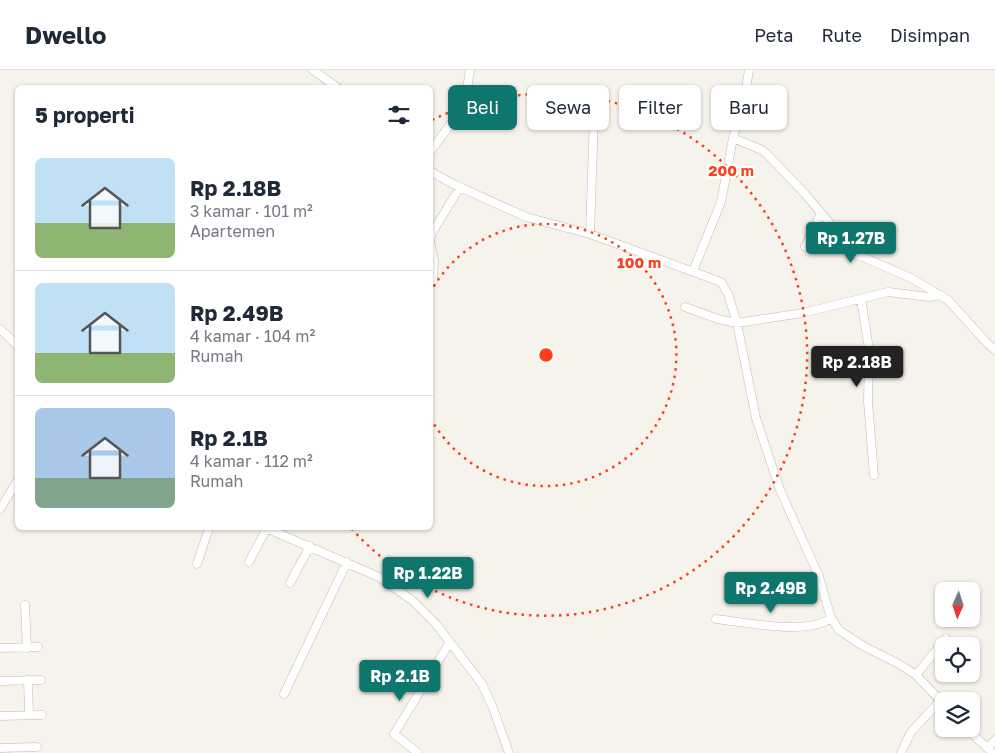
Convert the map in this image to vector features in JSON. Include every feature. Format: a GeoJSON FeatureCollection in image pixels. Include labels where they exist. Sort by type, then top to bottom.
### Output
{"type":"FeatureCollection","features":[{"type":"Feature","properties":{"kind":"street"},"geometry":{"type":"LineString","coordinates":[[313,70],[332,85]]}},
{"type":"Feature","properties":{"kind":"street"},"geometry":{"type":"LineString","coordinates":[[433,148],[464,106],[470,70]]}},
{"type":"Feature","properties":{"kind":"street"},"geometry":{"type":"LineString","coordinates":[[693,271],[721,202],[749,70]]}},
{"type":"Feature","properties":{"kind":"street"},"geometry":{"type":"LineString","coordinates":[[590,234],[593,130]]}},
{"type":"Feature","properties":{"kind":"street"},"geometry":{"type":"LineString","coordinates":[[734,138],[767,154],[822,213],[856,254],[911,278],[951,302],[995,350]]}},
{"type":"Feature","properties":{"kind":"street"},"geometry":{"type":"LineString","coordinates":[[433,173],[526,217],[590,234],[721,282],[728,294],[737,323],[756,418],[780,490],[818,574],[831,618],[839,630],[863,646],[916,675],[935,695]]}},
{"type":"Feature","properties":{"kind":"street"},"geometry":{"type":"LineString","coordinates":[[433,231],[460,187]]}},
{"type":"Feature","properties":{"kind":"street"},"geometry":{"type":"LineString","coordinates":[[805,246],[822,213]]}},
{"type":"Feature","properties":{"kind":"street"},"geometry":{"type":"LineString","coordinates":[[433,255],[433,281]]}},
{"type":"Feature","properties":{"kind":"street"},"geometry":{"type":"LineString","coordinates":[[685,307],[721,320],[737,323],[803,313],[888,292],[928,297],[940,295]]}},
{"type":"Feature","properties":{"kind":"street"},"geometry":{"type":"LineString","coordinates":[[860,298],[869,349],[868,402],[874,475]]}},
{"type":"Feature","properties":{"kind":"street"},"geometry":{"type":"LineString","coordinates":[[0,329],[15,343]]}},
{"type":"Feature","properties":{"kind":"street"},"geometry":{"type":"LineString","coordinates":[[0,509],[15,485]]}},
{"type":"Feature","properties":{"kind":"street"},"geometry":{"type":"LineString","coordinates":[[197,564],[208,530]]}},
{"type":"Feature","properties":{"kind":"street"},"geometry":{"type":"LineString","coordinates":[[249,562],[265,530]]}},
{"type":"Feature","properties":{"kind":"street"},"geometry":{"type":"LineString","coordinates":[[271,530],[379,577],[406,595],[436,624],[482,684],[489,697],[509,753]]}},
{"type":"Feature","properties":{"kind":"street"},"geometry":{"type":"LineString","coordinates":[[290,583],[310,546]]}},
{"type":"Feature","properties":{"kind":"street"},"geometry":{"type":"LineString","coordinates":[[284,694],[347,562]]}},
{"type":"Feature","properties":{"kind":"street"},"geometry":{"type":"LineString","coordinates":[[25,605],[27,648]]}},
{"type":"Feature","properties":{"kind":"street"},"geometry":{"type":"LineString","coordinates":[[716,619],[790,628],[824,624],[831,618]]}},
{"type":"Feature","properties":{"kind":"street"},"geometry":{"type":"LineString","coordinates":[[418,753],[394,734],[450,642]]}},
{"type":"Feature","properties":{"kind":"street"},"geometry":{"type":"LineString","coordinates":[[0,648],[38,647]]}},
{"type":"Feature","properties":{"kind":"street"},"geometry":{"type":"LineString","coordinates":[[916,675],[935,652]]}},
{"type":"Feature","properties":{"kind":"street"},"geometry":{"type":"LineString","coordinates":[[28,680],[29,715]]}},
{"type":"Feature","properties":{"kind":"street"},"geometry":{"type":"LineString","coordinates":[[0,681],[41,680]]}},
{"type":"Feature","properties":{"kind":"street"},"geometry":{"type":"LineString","coordinates":[[901,753],[911,732],[935,709]]}},
{"type":"Feature","properties":{"kind":"street"},"geometry":{"type":"LineString","coordinates":[[0,716],[42,715]]}},
{"type":"Feature","properties":{"kind":"street"},"geometry":{"type":"LineString","coordinates":[[975,737],[990,751],[995,740]]}},
{"type":"Feature","properties":{"kind":"street"},"geometry":{"type":"LineString","coordinates":[[0,748],[37,747]]}}]}
